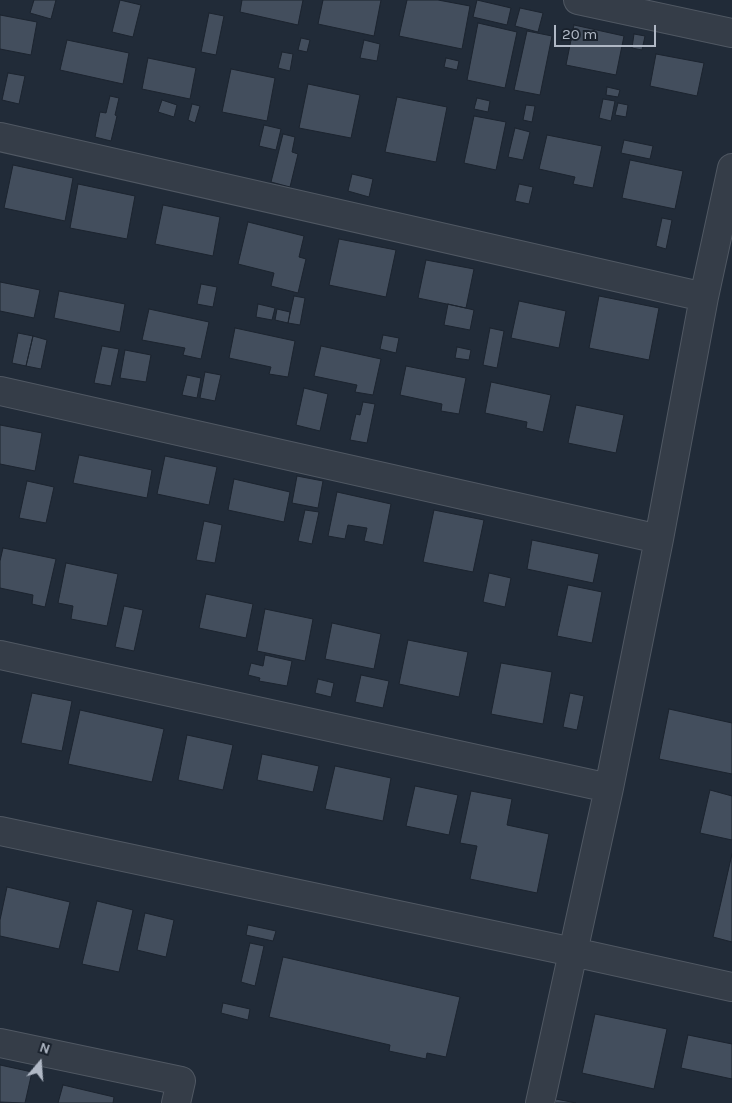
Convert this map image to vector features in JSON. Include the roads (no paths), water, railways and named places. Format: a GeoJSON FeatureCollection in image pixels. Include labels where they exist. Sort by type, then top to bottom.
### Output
{"type":"FeatureCollection","features":[{"type":"Feature","properties":{"kind":"street"},"geometry":{"type":"LineString","coordinates":[[578,0],[732,33]]}},
{"type":"Feature","properties":{"kind":"street"},"geometry":{"type":"LineString","coordinates":[[0,137],[704,297]]}},
{"type":"Feature","properties":{"kind":"street"},"geometry":{"type":"LineString","coordinates":[[540,1103],[609,788],[659,539],[704,297],[732,168]]}},
{"type":"Feature","properties":{"kind":"street"},"geometry":{"type":"LineString","coordinates":[[0,391],[659,539]]}},
{"type":"Feature","properties":{"kind":"street"},"geometry":{"type":"LineString","coordinates":[[0,655],[609,788]]}},
{"type":"Feature","properties":{"kind":"street"},"geometry":{"type":"LineString","coordinates":[[0,830],[732,987]]}},
{"type":"Feature","properties":{"kind":"street"},"geometry":{"type":"LineString","coordinates":[[0,1043],[180,1081],[176,1103]]}}]}
